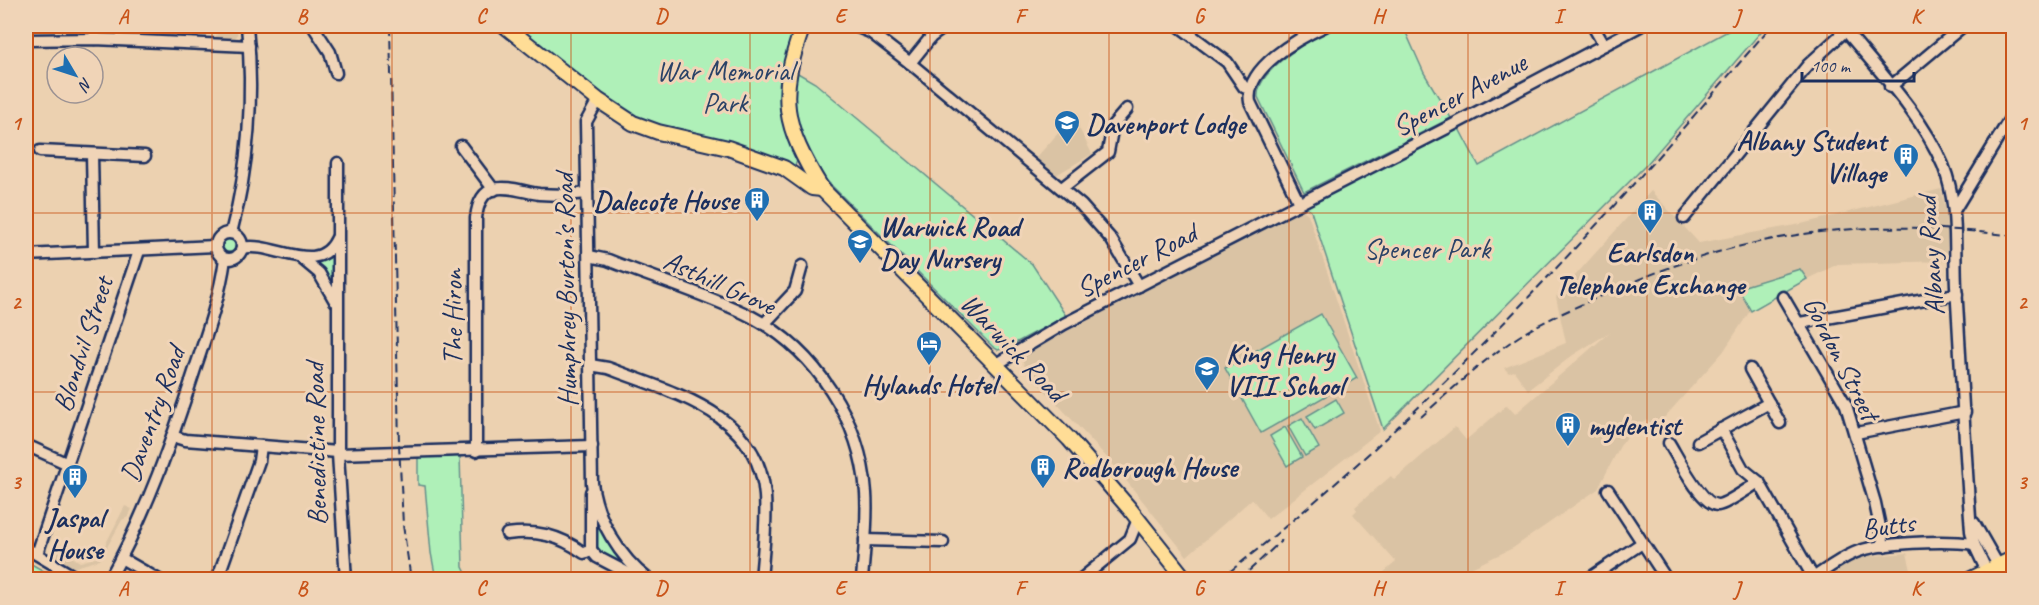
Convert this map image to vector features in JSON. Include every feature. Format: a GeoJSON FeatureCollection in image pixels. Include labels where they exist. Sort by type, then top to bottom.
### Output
{"type":"FeatureCollection","features":[{"type":"Feature","properties":{"kind":"main road"},"geometry":{"type":"LineString","coordinates":[[505,26],[598,100],[642,127],[796,166],[812,188],[822,189]]}},
{"type":"Feature","properties":{"kind":"main road"},"geometry":{"type":"LineString","coordinates":[[796,166],[798,156],[788,113],[787,84],[803,26]]}},
{"type":"Feature","properties":{"kind":"main road","name":"Warwick Road"},"geometry":{"type":"LineString","coordinates":[[796,166],[822,189],[997,364],[1095,468],[1152,536],[1181,577]]}},
{"type":"Feature","properties":{"kind":"main road"},"geometry":{"type":"LineString","coordinates":[[1969,579],[1998,574],[2013,558]]}},
{"type":"Feature","properties":{"kind":"street"},"geometry":{"type":"LineString","coordinates":[[94,26],[95,39]]}},
{"type":"Feature","properties":{"kind":"street"},"geometry":{"type":"LineString","coordinates":[[231,233],[245,156],[250,93],[247,26]]}},
{"type":"Feature","properties":{"kind":"street"},"geometry":{"type":"LineString","coordinates":[[313,26],[330,52],[336,73]]}},
{"type":"Feature","properties":{"kind":"street"},"geometry":{"type":"LineString","coordinates":[[855,26],[870,32],[910,63],[1081,205],[1111,238],[1139,286]]}},
{"type":"Feature","properties":{"kind":"street"},"geometry":{"type":"LineString","coordinates":[[910,63],[931,37],[946,26]]}},
{"type":"Feature","properties":{"kind":"street"},"geometry":{"type":"LineString","coordinates":[[1179,26],[1227,62],[1244,87],[1249,89]]}},
{"type":"Feature","properties":{"kind":"street"},"geometry":{"type":"LineString","coordinates":[[1299,203],[1250,102],[1249,89],[1261,70],[1304,30],[1325,26]]}},
{"type":"Feature","properties":{"kind":"street"},"geometry":{"type":"LineString","coordinates":[[1593,26],[1604,45]]}},
{"type":"Feature","properties":{"kind":"street","name":"Spencer Avenue"},"geometry":{"type":"LineString","coordinates":[[1299,203],[1640,26]]}},
{"type":"Feature","properties":{"kind":"street"},"geometry":{"type":"LineString","coordinates":[[1890,87],[1963,26]]}},
{"type":"Feature","properties":{"kind":"street"},"geometry":{"type":"LineString","coordinates":[[1684,218],[1808,66],[1844,28]]}},
{"type":"Feature","properties":{"kind":"street","name":"Albany Road"},"geometry":{"type":"LineString","coordinates":[[1844,28],[1920,125],[1936,152],[1947,178],[1955,209],[1957,294],[1974,544],[1998,574]]}},
{"type":"Feature","properties":{"kind":"street"},"geometry":{"type":"LineString","coordinates":[[26,40],[95,39],[249,46]]}},
{"type":"Feature","properties":{"kind":"street","name":"Humphrey Burton's Road"},"geometry":{"type":"LineString","coordinates":[[591,550],[589,510],[592,446],[586,122],[598,100]]}},
{"type":"Feature","properties":{"kind":"street"},"geometry":{"type":"LineString","coordinates":[[1062,188],[1108,152],[1113,125],[1127,109]]}},
{"type":"Feature","properties":{"kind":"street"},"geometry":{"type":"LineString","coordinates":[[1955,209],[2013,112]]}},
{"type":"Feature","properties":{"kind":"street"},"geometry":{"type":"LineString","coordinates":[[461,146],[494,190],[507,186],[544,194],[587,194]]}},
{"type":"Feature","properties":{"kind":"street"},"geometry":{"type":"LineString","coordinates":[[40,152],[145,156]]}},
{"type":"Feature","properties":{"kind":"street"},"geometry":{"type":"LineString","coordinates":[[92,154],[94,252]]}},
{"type":"Feature","properties":{"kind":"street"},"geometry":{"type":"LineString","coordinates":[[338,163],[338,232]]}},
{"type":"Feature","properties":{"kind":"street","name":"The Hiron"},"geometry":{"type":"LineString","coordinates":[[476,451],[476,218],[482,199],[494,190]]}},
{"type":"Feature","properties":{"kind":"street","name":"Spencer Road"},"geometry":{"type":"LineString","coordinates":[[997,364],[1064,324],[1299,203]]}},
{"type":"Feature","properties":{"kind":"street","name":"Benedictine Road"},"geometry":{"type":"LineString","coordinates":[[242,248],[253,247],[315,257],[333,245],[338,232]]}},
{"type":"Feature","properties":{"kind":"street","name":"Benedictine Road"},"geometry":{"type":"LineString","coordinates":[[338,232],[338,453],[346,579]]}},
{"type":"Feature","properties":{"kind":"street"},"geometry":{"type":"LineString","coordinates":[[231,233],[239,238],[242,248],[237,256],[225,259],[218,254],[215,246],[221,236],[231,233]]}},
{"type":"Feature","properties":{"kind":"street"},"geometry":{"type":"LineString","coordinates":[[26,255],[215,246]]}},
{"type":"Feature","properties":{"kind":"street","name":"Blondvil Street"},"geometry":{"type":"LineString","coordinates":[[38,554],[138,250]]}},
{"type":"Feature","properties":{"kind":"street","name":"Benedictine Road"},"geometry":{"type":"LineString","coordinates":[[298,256],[319,273],[337,306]]}},
{"type":"Feature","properties":{"kind":"street","name":"Asthill Grove"},"geometry":{"type":"LineString","coordinates":[[589,256],[608,260],[741,312],[764,324],[808,361],[835,398],[848,421],[859,451],[865,483],[862,579]]}},
{"type":"Feature","properties":{"kind":"street","name":"Daventry Road"},"geometry":{"type":"LineString","coordinates":[[109,579],[137,524],[172,436],[201,350],[225,259]]}},
{"type":"Feature","properties":{"kind":"street"},"geometry":{"type":"LineString","coordinates":[[764,324],[795,291],[802,266]]}},
{"type":"Feature","properties":{"kind":"street"},"geometry":{"type":"LineString","coordinates":[[1800,323],[1957,294]]}},
{"type":"Feature","properties":{"kind":"street","name":"Gordon Street"},"geometry":{"type":"LineString","coordinates":[[1783,297],[1846,405],[1877,510],[1884,546]]}},
{"type":"Feature","properties":{"kind":"street"},"geometry":{"type":"LineString","coordinates":[[590,365],[608,368],[702,405],[720,417],[739,435],[759,470],[765,496],[761,579]]}},
{"type":"Feature","properties":{"kind":"street"},"geometry":{"type":"LineString","coordinates":[[1750,369],[1780,423]]}},
{"type":"Feature","properties":{"kind":"street"},"geometry":{"type":"LineString","coordinates":[[1698,442],[1769,403]]}},
{"type":"Feature","properties":{"kind":"street"},"geometry":{"type":"LineString","coordinates":[[1856,433],[1965,412]]}},
{"type":"Feature","properties":{"kind":"street"},"geometry":{"type":"LineString","coordinates":[[1721,429],[1743,469],[1760,482],[1814,578]]}},
{"type":"Feature","properties":{"kind":"street"},"geometry":{"type":"LineString","coordinates":[[172,436],[185,440],[338,453],[476,451],[592,446]]}},
{"type":"Feature","properties":{"kind":"street"},"geometry":{"type":"LineString","coordinates":[[1669,443],[1702,497],[1711,504],[1719,505],[1760,482]]}},
{"type":"Feature","properties":{"kind":"street"},"geometry":{"type":"LineString","coordinates":[[26,445],[68,464]]}},
{"type":"Feature","properties":{"kind":"street"},"geometry":{"type":"LineString","coordinates":[[217,579],[259,461],[261,446]]}},
{"type":"Feature","properties":{"kind":"street","name":"Humphrey Burton's Road"},"geometry":{"type":"LineString","coordinates":[[592,483],[598,507],[609,534],[622,553],[649,579]]}},
{"type":"Feature","properties":{"kind":"street"},"geometry":{"type":"LineString","coordinates":[[1608,490],[1667,579]]}},
{"type":"Feature","properties":{"kind":"street","name":"Albany Road"},"geometry":{"type":"LineString","coordinates":[[1972,518],[1998,574]]}},
{"type":"Feature","properties":{"kind":"street"},"geometry":{"type":"LineString","coordinates":[[1080,579],[1130,539],[1138,519]]}},
{"type":"Feature","properties":{"kind":"street"},"geometry":{"type":"LineString","coordinates":[[507,534],[524,532],[552,535],[573,544],[584,553],[591,550],[597,557],[641,579]]}},
{"type":"Feature","properties":{"kind":"street"},"geometry":{"type":"LineString","coordinates":[[1130,539],[1152,536]]}},
{"type":"Feature","properties":{"kind":"street"},"geometry":{"type":"LineString","coordinates":[[865,540],[943,542]]}},
{"type":"Feature","properties":{"kind":"street","name":"Butts"},"geometry":{"type":"LineString","coordinates":[[1814,578],[1853,553],[1884,546],[1940,541],[1974,544]]}},
{"type":"Feature","properties":{"kind":"street"},"geometry":{"type":"LineString","coordinates":[[1587,579],[1642,543]]}},
{"type":"Feature","properties":{"kind":"street"},"geometry":{"type":"LineString","coordinates":[[26,548],[80,579]]}},
{"type":"Feature","properties":{"kind":"street"},"geometry":{"type":"LineString","coordinates":[[121,558],[159,579]]}},
{"type":"Feature","properties":{"kind":"shaded area"},"geometry":{"type":"Polygon","coordinates":[[[228,26],[238,26],[237,36],[233,39],[216,38],[217,31],[229,32],[228,26]]]}},
{"type":"Feature","properties":{"kind":"shaded area","name":"Davenport Lodge"},"geometry":{"type":"Polygon","coordinates":[[[1077,112],[1079,128],[1092,154],[1056,175],[1035,159],[1077,112]]]}},
{"type":"Feature","properties":{"kind":"shaded area"},"geometry":{"type":"Polygon","coordinates":[[[1941,189],[1949,225],[1946,261],[1838,264],[1807,279],[1800,269],[1738,288],[1750,311],[1723,352],[1654,429],[1647,419],[1634,429],[1620,446],[1598,489],[1513,548],[1452,577],[1376,579],[1396,562],[1353,514],[1357,510],[1355,507],[1391,476],[1394,480],[1455,427],[1466,440],[1507,405],[1515,414],[1610,332],[1573,355],[1528,390],[1514,371],[1509,373],[1504,368],[1566,343],[1556,297],[1651,191],[1699,243],[1801,224],[1941,189]]]}},
{"type":"Feature","properties":{"kind":"shaded area","name":"King Henry VIII School"},"geometry":{"type":"Polygon","coordinates":[[[1300,208],[1308,214],[1380,431],[1268,519],[1252,499],[1187,556],[1112,463],[1026,370],[1022,359],[1025,354],[1300,208]]]}},
{"type":"Feature","properties":{"kind":"shaded area"},"geometry":{"type":"Polygon","coordinates":[[[125,506],[132,509],[128,517],[122,520],[100,560],[65,570],[51,562],[59,549],[80,562],[99,557],[125,506]]]}},
{"type":"Feature","properties":{"kind":"shaded area"},"geometry":{"type":"Polygon","coordinates":[[[1907,553],[1913,579],[1824,578],[1859,557],[1907,553]]]}},
{"type":"Feature","properties":{"kind":"shaded area"},"geometry":{"type":"Polygon","coordinates":[[[131,563],[159,580],[123,580],[131,563]]]}},
{"type":"Feature","properties":{"kind":"green space","name":"War Memorial Park"},"geometry":{"type":"Polygon","coordinates":[[[505,26],[803,26],[789,69],[798,159],[795,165],[788,167],[637,125],[505,26]]]}},
{"type":"Feature","properties":{"kind":"green space","name":"Spencer Park"},"geometry":{"type":"Polygon","coordinates":[[[1343,26],[1403,26],[1424,73],[1451,118],[1304,192],[1258,97],[1260,86],[1267,75],[1291,53],[1319,36],[1343,26]]]}},
{"type":"Feature","properties":{"kind":"green space","name":"Spencer Park"},"geometry":{"type":"Polygon","coordinates":[[[1737,26],[1766,26],[1647,164],[1383,429],[1311,211],[1299,203],[1456,123],[1479,166],[1737,26]]]}},
{"type":"Feature","properties":{"kind":"green space"},"geometry":{"type":"Polygon","coordinates":[[[796,72],[815,83],[1032,264],[1066,316],[1006,348],[998,350],[993,347],[826,180],[799,129],[794,102],[796,72]]]}},
{"type":"Feature","properties":{"kind":"green space"},"geometry":{"type":"Polygon","coordinates":[[[229,236],[236,239],[239,246],[236,253],[229,256],[222,253],[219,246],[222,239],[229,236]]]}},
{"type":"Feature","properties":{"kind":"green space"},"geometry":{"type":"Polygon","coordinates":[[[333,253],[333,286],[313,261],[333,253]]]}},
{"type":"Feature","properties":{"kind":"green space"},"geometry":{"type":"Polygon","coordinates":[[[1800,269],[1807,279],[1751,311],[1738,288],[1800,269]]]}},
{"type":"Feature","properties":{"kind":"green space"},"geometry":{"type":"Polygon","coordinates":[[[1321,314],[1357,378],[1261,433],[1225,368],[1321,314]]]}},
{"type":"Feature","properties":{"kind":"green space"},"geometry":{"type":"Polygon","coordinates":[[[1336,399],[1344,413],[1315,430],[1307,416],[1336,399]]]}},
{"type":"Feature","properties":{"kind":"green space"},"geometry":{"type":"Polygon","coordinates":[[[1302,418],[1319,448],[1305,456],[1288,426],[1302,418]]]}},
{"type":"Feature","properties":{"kind":"green space"},"geometry":{"type":"Polygon","coordinates":[[[1285,427],[1302,457],[1287,466],[1270,436],[1285,427]]]}},
{"type":"Feature","properties":{"kind":"green space"},"geometry":{"type":"Polygon","coordinates":[[[418,455],[460,455],[463,567],[469,579],[436,579],[431,553],[425,486],[418,485],[418,455]]]}},
{"type":"Feature","properties":{"kind":"green space"},"geometry":{"type":"Polygon","coordinates":[[[592,510],[608,542],[632,572],[596,552],[592,510]]]}},
{"type":"Feature","properties":{"kind":"green space"},"geometry":{"type":"Polygon","coordinates":[[[26,561],[58,579],[26,579],[26,561]]]}},
{"type":"Feature","properties":{"kind":"railway"},"geometry":{"type":"LineString","coordinates":[[390,26],[399,444],[403,525],[411,580]]}},
{"type":"Feature","properties":{"kind":"railway"},"geometry":{"type":"LineString","coordinates":[[1219,580],[1369,454],[1509,317],[1643,174],[1771,26]]}},
{"type":"Feature","properties":{"kind":"railway"},"geometry":{"type":"LineString","coordinates":[[1421,417],[1490,357],[1537,326],[1605,294],[1706,256],[1756,243],[1805,234],[1855,229],[1959,230],[2014,236]]}},
{"type":"Feature","properties":{"kind":"railway"},"geometry":{"type":"LineString","coordinates":[[1239,580],[1282,540]]}},
{"type":"Feature","properties":{"kind":"place","name":"Davenport Lodge"},"geometry":{"type":"Point","coordinates":[1067,146]}},
{"type":"Feature","properties":{"kind":"place","name":"Albany Student Village"},"geometry":{"type":"Point","coordinates":[1906,179]}},
{"type":"Feature","properties":{"kind":"place","name":"Dalecote House"},"geometry":{"type":"Point","coordinates":[757,223]}},
{"type":"Feature","properties":{"kind":"place","name":"Earlsdon Telephone Exchange"},"geometry":{"type":"Point","coordinates":[1650,235]}},
{"type":"Feature","properties":{"kind":"place","name":"Warwick Road Day Nursery"},"geometry":{"type":"Point","coordinates":[860,265]}},
{"type":"Feature","properties":{"kind":"place","name":"Hylands Hotel"},"geometry":{"type":"Point","coordinates":[929,367]}},
{"type":"Feature","properties":{"kind":"place","name":"King Henry VIII School"},"geometry":{"type":"Point","coordinates":[1207,392]}},
{"type":"Feature","properties":{"kind":"place","name":"mydentist"},"geometry":{"type":"Point","coordinates":[1568,448]}},
{"type":"Feature","properties":{"kind":"place","name":"Rodborough House"},"geometry":{"type":"Point","coordinates":[1043,490]}},
{"type":"Feature","properties":{"kind":"place","name":"Jaspal House"},"geometry":{"type":"Point","coordinates":[75,500]}}]}
